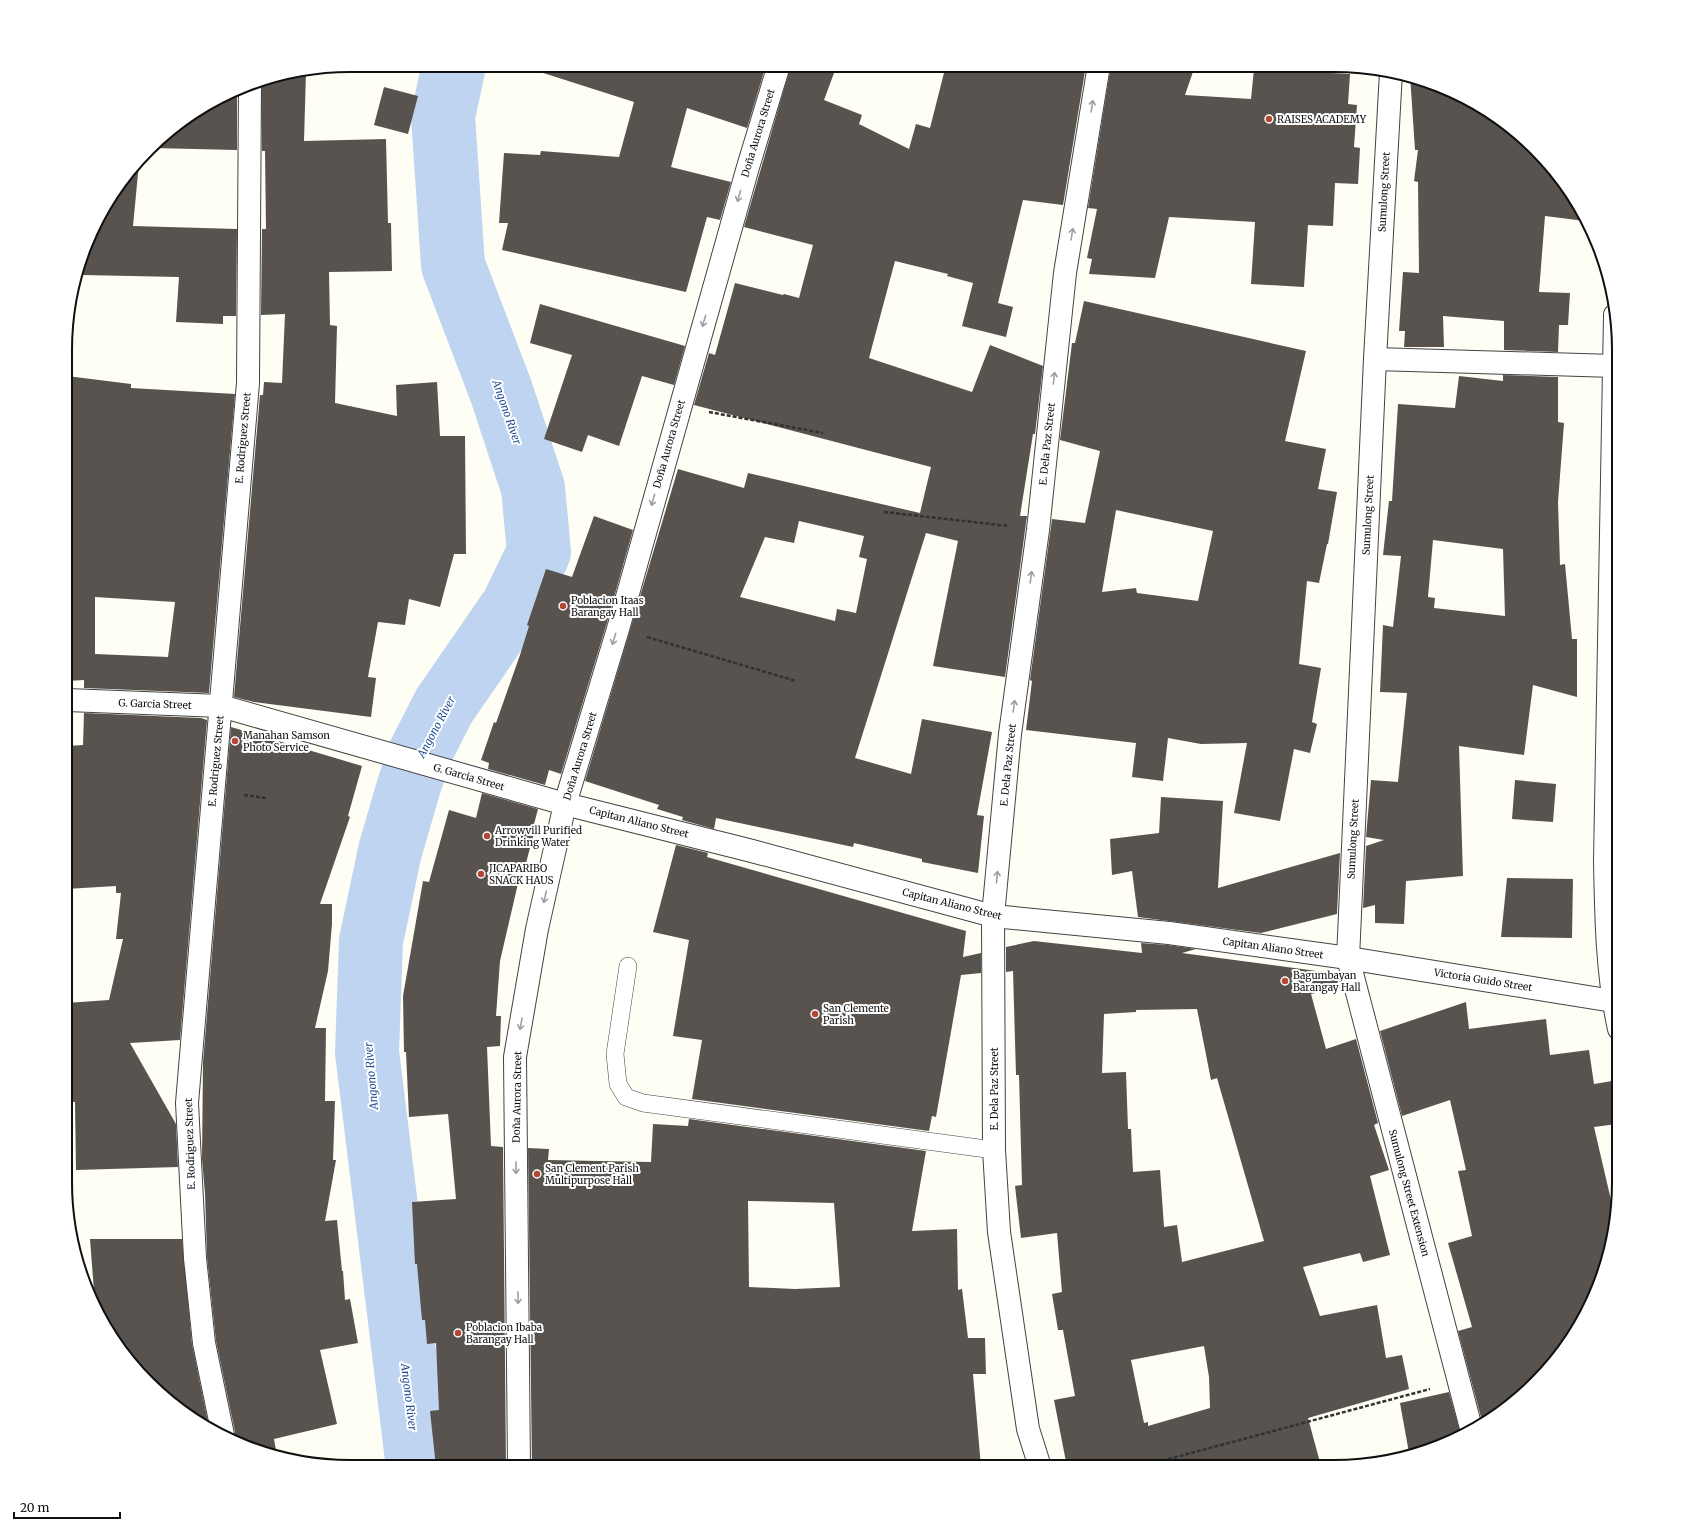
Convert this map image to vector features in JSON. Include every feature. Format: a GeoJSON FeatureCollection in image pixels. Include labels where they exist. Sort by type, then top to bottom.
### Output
{"type":"FeatureCollection","features":[{"type":"Feature","properties":{"kind":"street","name":"Doña Aurora Street"},"geometry":{"type":"LineString","coordinates":[[519,1460],[515,1057],[538,929],[565,804],[618,629],[748,167],[777,72]]}},
{"type":"Feature","properties":{"kind":"street","name":"E. Dela Paz Street"},"geometry":{"type":"LineString","coordinates":[[1038,1460],[1028,1429],[999,1232],[994,1150],[993,916],[1010,734],[1038,530],[1065,273],[1098,72]]}},
{"type":"Feature","properties":{"kind":"street","name":"Sumulong Street"},"geometry":{"type":"LineString","coordinates":[[1348,958],[1375,359],[1391,77]]}},
{"type":"Feature","properties":{"kind":"street","name":"E. Rodriguez Street"},"geometry":{"type":"LineString","coordinates":[[222,1428],[204,1343],[195,1258],[187,1103],[248,383],[250,91]]}},
{"type":"Feature","properties":{"kind":"street"},"geometry":{"type":"LineString","coordinates":[[1375,359],[1612,366]]}},
{"type":"Feature","properties":{"kind":"street"},"geometry":{"type":"LineString","coordinates":[[1612,476],[1605,861],[1607,930],[1612,969]]}},
{"type":"Feature","properties":{"kind":"street","name":"G. Garcia Street"},"geometry":{"type":"LineString","coordinates":[[72,700],[221,706],[565,804]]}},
{"type":"Feature","properties":{"kind":"street","name":"Capitan Aliano Street"},"geometry":{"type":"LineString","coordinates":[[565,804],[752,851],[993,916],[1169,933],[1348,958]]}},
{"type":"Feature","properties":{"kind":"street","name":"Victoria Guido Street"},"geometry":{"type":"LineString","coordinates":[[1348,958],[1612,1000]]}},
{"type":"Feature","properties":{"kind":"street","name":"Sumulong Street Extension"},"geometry":{"type":"LineString","coordinates":[[1348,958],[1470,1424]]}},
{"type":"Feature","properties":{"kind":"lane"},"geometry":{"type":"LineString","coordinates":[[628,966],[615,1054],[618,1084],[626,1097],[644,1103],[994,1150]]}},
{"type":"Feature","properties":{"kind":"path"},"geometry":{"type":"LineString","coordinates":[[680,407],[823,433]]}},
{"type":"Feature","properties":{"kind":"path"},"geometry":{"type":"LineString","coordinates":[[884,512],[1038,530]]}},
{"type":"Feature","properties":{"kind":"path"},"geometry":{"type":"LineString","coordinates":[[618,629],[796,681]]}},
{"type":"Feature","properties":{"kind":"path"},"geometry":{"type":"LineString","coordinates":[[1163,1460],[1460,1382]]}},
{"type":"Feature","properties":{"kind":"building"},"geometry":{"type":"Polygon","coordinates":[[[540,72],[764,72],[747,128],[687,108],[671,167],[731,182],[720,220],[707,217],[686,292],[502,250],[508,223],[499,223],[504,153],[540,155],[541,151],[619,157],[634,102],[540,72]]]}},
{"type":"Feature","properties":{"kind":"building"},"geometry":{"type":"Polygon","coordinates":[[[789,72],[834,72],[824,100],[862,115],[859,124],[909,149],[916,124],[930,128],[944,72],[1085,72],[1063,205],[1023,200],[998,303],[1013,307],[1006,337],[962,326],[973,283],[947,276],[948,274],[895,261],[869,358],[972,392],[990,345],[1043,366],[1035,434],[1033,434],[1020,516],[1027,516],[1005,677],[933,666],[958,541],[926,533],[855,758],[911,774],[922,719],[992,732],[977,815],[984,816],[978,873],[922,862],[922,859],[854,843],[853,847],[716,818],[714,829],[682,820],[683,817],[657,809],[659,805],[585,781],[678,469],[744,488],[748,473],[920,513],[931,467],[694,405],[709,353],[715,355],[735,283],[799,298],[813,245],[744,227],[789,72]],[[799,521],[794,543],[765,537],[740,597],[835,621],[837,609],[856,613],[867,559],[859,557],[864,536],[799,521]]]}},
{"type":"Feature","properties":{"kind":"building"},"geometry":{"type":"Polygon","coordinates":[[[1110,72],[1193,72],[1185,95],[1251,99],[1254,72],[1312,72],[1350,74],[1348,104],[1357,105],[1354,147],[1360,148],[1358,184],[1335,183],[1333,226],[1308,225],[1304,287],[1251,284],[1255,222],[1169,217],[1155,278],[1089,274],[1092,259],[1087,258],[1097,209],[1088,208],[1110,72]]]}},
{"type":"Feature","properties":{"kind":"building"},"geometry":{"type":"Polygon","coordinates":[[[306,75],[304,141],[386,139],[388,223],[391,223],[392,271],[329,272],[330,325],[337,326],[335,403],[397,416],[396,385],[437,382],[440,436],[465,436],[466,554],[454,554],[440,607],[409,599],[405,625],[378,622],[368,677],[376,678],[371,717],[254,702],[234,697],[260,395],[263,395],[264,382],[282,383],[285,314],[261,315],[262,229],[266,229],[265,151],[262,151],[261,87],[278,81],[306,75]]]}},
{"type":"Feature","properties":{"kind":"building"},"geometry":{"type":"Polygon","coordinates":[[[1410,82],[1441,93],[1473,109],[1503,129],[1531,153],[1565,195],[1580,220],[1545,216],[1539,292],[1570,293],[1568,325],[1559,325],[1558,352],[1504,350],[1504,321],[1443,316],[1444,347],[1404,347],[1405,331],[1399,331],[1403,272],[1419,273],[1418,182],[1414,181],[1418,150],[1415,150],[1410,82]]]}},
{"type":"Feature","properties":{"kind":"building"},"geometry":{"type":"Polygon","coordinates":[[[384,87],[418,96],[408,134],[374,125],[384,87]]]}},
{"type":"Feature","properties":{"kind":"building"},"geometry":{"type":"Polygon","coordinates":[[[237,96],[237,150],[159,148],[195,119],[237,96]]]}},
{"type":"Feature","properties":{"kind":"building"},"geometry":{"type":"Polygon","coordinates":[[[138,170],[133,226],[237,229],[236,316],[223,316],[223,324],[176,322],[179,277],[82,275],[93,243],[109,211],[129,181],[138,170]]]}},
{"type":"Feature","properties":{"kind":"building"},"geometry":{"type":"Polygon","coordinates":[[[1084,301],[1306,351],[1285,441],[1326,449],[1318,489],[1337,492],[1328,544],[1319,583],[1307,581],[1299,664],[1321,668],[1312,722],[1317,724],[1310,753],[1294,749],[1280,821],[1234,813],[1247,743],[1201,744],[1168,738],[1163,781],[1132,777],[1136,743],[1026,730],[1032,681],[1030,680],[1052,519],[1085,523],[1100,451],[1060,440],[1072,343],[1075,343],[1084,301]],[[1116,510],[1102,592],[1136,588],[1137,593],[1198,601],[1213,531],[1116,510]]]}},
{"type":"Feature","properties":{"kind":"building"},"geometry":{"type":"Polygon","coordinates":[[[540,304],[685,346],[674,385],[642,376],[619,446],[588,435],[582,452],[544,439],[572,355],[530,343],[540,304]]]}},
{"type":"Feature","properties":{"kind":"building"},"geometry":{"type":"Polygon","coordinates":[[[1503,375],[1558,377],[1558,422],[1564,423],[1558,502],[1560,565],[1565,564],[1572,639],[1577,639],[1577,697],[1533,685],[1524,755],[1459,746],[1463,876],[1406,881],[1404,924],[1375,923],[1375,905],[1363,908],[1366,846],[1384,840],[1366,837],[1371,780],[1398,782],[1407,693],[1380,692],[1383,625],[1393,627],[1401,556],[1383,555],[1389,501],[1392,501],[1398,404],[1455,408],[1459,376],[1503,381],[1503,375]],[[1433,540],[1428,597],[1435,598],[1434,608],[1505,616],[1503,549],[1433,540]]]}},
{"type":"Feature","properties":{"kind":"building"},"geometry":{"type":"Polygon","coordinates":[[[72,377],[131,384],[131,388],[235,394],[209,693],[84,688],[84,680],[72,681],[72,377]],[[95,597],[95,654],[168,657],[175,602],[95,597]]]}},
{"type":"Feature","properties":{"kind":"building"},"geometry":{"type":"Polygon","coordinates":[[[594,516],[633,530],[606,626],[561,774],[549,770],[545,785],[488,769],[489,763],[481,760],[520,655],[529,626],[527,625],[546,569],[572,577],[594,516]]]}},
{"type":"Feature","properties":{"kind":"building"},"geometry":{"type":"Polygon","coordinates":[[[84,713],[201,718],[207,720],[180,1040],[130,1043],[176,1124],[178,1167],[76,1170],[75,1102],[72,1102],[72,1003],[109,1000],[123,939],[116,939],[121,893],[116,893],[116,886],[72,889],[72,746],[83,745],[84,713]]]}},
{"type":"Feature","properties":{"kind":"building"},"geometry":{"type":"Polygon","coordinates":[[[231,727],[362,766],[348,816],[350,817],[320,904],[332,904],[332,924],[328,971],[315,1028],[326,1028],[325,1101],[335,1101],[333,1160],[336,1160],[325,1221],[337,1220],[345,1300],[350,1299],[358,1343],[320,1350],[337,1424],[274,1439],[276,1450],[234,1435],[216,1341],[207,1257],[205,1194],[202,1159],[203,1062],[231,727]]]}},
{"type":"Feature","properties":{"kind":"building"},"geometry":{"type":"Polygon","coordinates":[[[1515,780],[1556,784],[1553,822],[1512,819],[1515,780]]]}},
{"type":"Feature","properties":{"kind":"building"},"geometry":{"type":"Polygon","coordinates":[[[482,793],[538,809],[532,832],[534,833],[526,863],[523,862],[500,961],[496,1016],[501,1016],[500,1046],[487,1047],[491,1146],[503,1147],[506,1460],[435,1460],[430,1411],[439,1410],[436,1343],[427,1344],[425,1320],[422,1320],[417,1264],[415,1264],[412,1202],[456,1199],[448,1114],[409,1117],[406,1052],[404,1052],[403,996],[423,881],[429,882],[449,810],[476,818],[482,793]]]}},
{"type":"Feature","properties":{"kind":"building"},"geometry":{"type":"Polygon","coordinates":[[[1161,797],[1223,801],[1218,888],[1340,853],[1337,914],[1261,933],[1138,917],[1132,871],[1112,875],[1110,839],[1159,833],[1161,797]]]}},
{"type":"Feature","properties":{"kind":"building"},"geometry":{"type":"Polygon","coordinates":[[[676,845],[708,853],[707,857],[966,931],[963,957],[981,953],[981,973],[961,975],[936,1117],[932,1116],[929,1131],[692,1099],[702,1040],[673,1036],[689,940],[653,932],[676,845]]]}},
{"type":"Feature","properties":{"kind":"building"},"geometry":{"type":"Polygon","coordinates":[[[1507,878],[1573,879],[1572,938],[1501,937],[1507,878]]]}},
{"type":"Feature","properties":{"kind":"building"},"geometry":{"type":"Polygon","coordinates":[[[1034,941],[1142,953],[1141,943],[1168,945],[1196,949],[1182,953],[1339,974],[1343,987],[1311,994],[1326,1049],[1356,1039],[1378,1123],[1374,1125],[1389,1170],[1370,1176],[1390,1255],[1363,1262],[1360,1253],[1303,1267],[1320,1316],[1377,1305],[1386,1358],[1402,1355],[1409,1389],[1308,1418],[1319,1460],[1066,1460],[1054,1400],[1075,1396],[1063,1330],[1058,1330],[1052,1294],[1062,1292],[1057,1233],[1021,1238],[1015,1186],[1022,1185],[1019,1075],[1016,1075],[1013,971],[1006,972],[1006,947],[1034,941]],[[1197,1009],[1136,1010],[1136,1012],[1104,1014],[1102,1073],[1126,1072],[1128,1129],[1131,1129],[1133,1172],[1160,1170],[1164,1227],[1177,1225],[1182,1262],[1264,1241],[1217,1078],[1211,1080],[1197,1009]],[[1204,1346],[1131,1360],[1144,1423],[1148,1422],[1148,1426],[1210,1408],[1209,1377],[1204,1346]]]}},
{"type":"Feature","properties":{"kind":"building"},"geometry":{"type":"Polygon","coordinates":[[[1466,1002],[1469,1029],[1546,1019],[1550,1055],[1589,1050],[1594,1084],[1612,1081],[1612,1125],[1594,1127],[1611,1200],[1607,1237],[1591,1289],[1575,1321],[1555,1351],[1531,1379],[1503,1403],[1481,1418],[1458,1331],[1472,1327],[1448,1243],[1472,1236],[1458,1171],[1466,1170],[1450,1100],[1402,1116],[1380,1031],[1466,1002]]]}},
{"type":"Feature","properties":{"kind":"building"},"geometry":{"type":"Polygon","coordinates":[[[689,1119],[926,1151],[912,1231],[957,1229],[958,1290],[962,1289],[968,1338],[985,1338],[986,1374],[973,1374],[980,1460],[532,1460],[528,1148],[549,1149],[548,1160],[651,1162],[653,1124],[688,1126],[689,1119]],[[748,1201],[749,1287],[795,1289],[840,1287],[834,1203],[748,1201]]]}},
{"type":"Feature","properties":{"kind":"building"},"geometry":{"type":"Polygon","coordinates":[[[90,1239],[182,1239],[192,1344],[208,1421],[181,1403],[153,1379],[119,1337],[94,1291],[90,1239]]]}},
{"type":"Feature","properties":{"kind":"building"},"geometry":{"type":"Polygon","coordinates":[[[1449,1392],[1460,1430],[1441,1439],[1408,1450],[1400,1403],[1449,1392]]]}},
{"type":"Feature","properties":{"kind":"waterway","name":"Angono River"},"geometry":{"type":"LineString","coordinates":[[417,1460],[367,1052],[371,941],[390,851],[419,755],[444,706],[513,606],[539,552],[533,488],[501,391],[453,265],[443,116],[452,72]]}},
{"type":"Feature","properties":{"kind":"place","name":"RAISES ACADEMY"},"geometry":{"type":"Point","coordinates":[1269,119]}},
{"type":"Feature","properties":{"kind":"place","name":"Poblacion Itaas Barangay Hall"},"geometry":{"type":"Point","coordinates":[563,606]}},
{"type":"Feature","properties":{"kind":"place","name":"Manahan Samson Photo Service"},"geometry":{"type":"Point","coordinates":[235,741]}},
{"type":"Feature","properties":{"kind":"place","name":"Arrowvill Purified Drinking Water"},"geometry":{"type":"Point","coordinates":[487,836]}},
{"type":"Feature","properties":{"kind":"place","name":"JICAPARIBO SNACK HAUS"},"geometry":{"type":"Point","coordinates":[481,874]}},
{"type":"Feature","properties":{"kind":"place","name":"Bagumbayan Barangay Hall"},"geometry":{"type":"Point","coordinates":[1285,981]}},
{"type":"Feature","properties":{"kind":"place","name":"San Clemente Parish"},"geometry":{"type":"Point","coordinates":[815,1014]}},
{"type":"Feature","properties":{"kind":"place","name":"San Clement Parish Multipurpose Hall"},"geometry":{"type":"Point","coordinates":[537,1174]}},
{"type":"Feature","properties":{"kind":"place","name":"Poblacion Ibaba Barangay Hall"},"geometry":{"type":"Point","coordinates":[458,1333]}}]}
